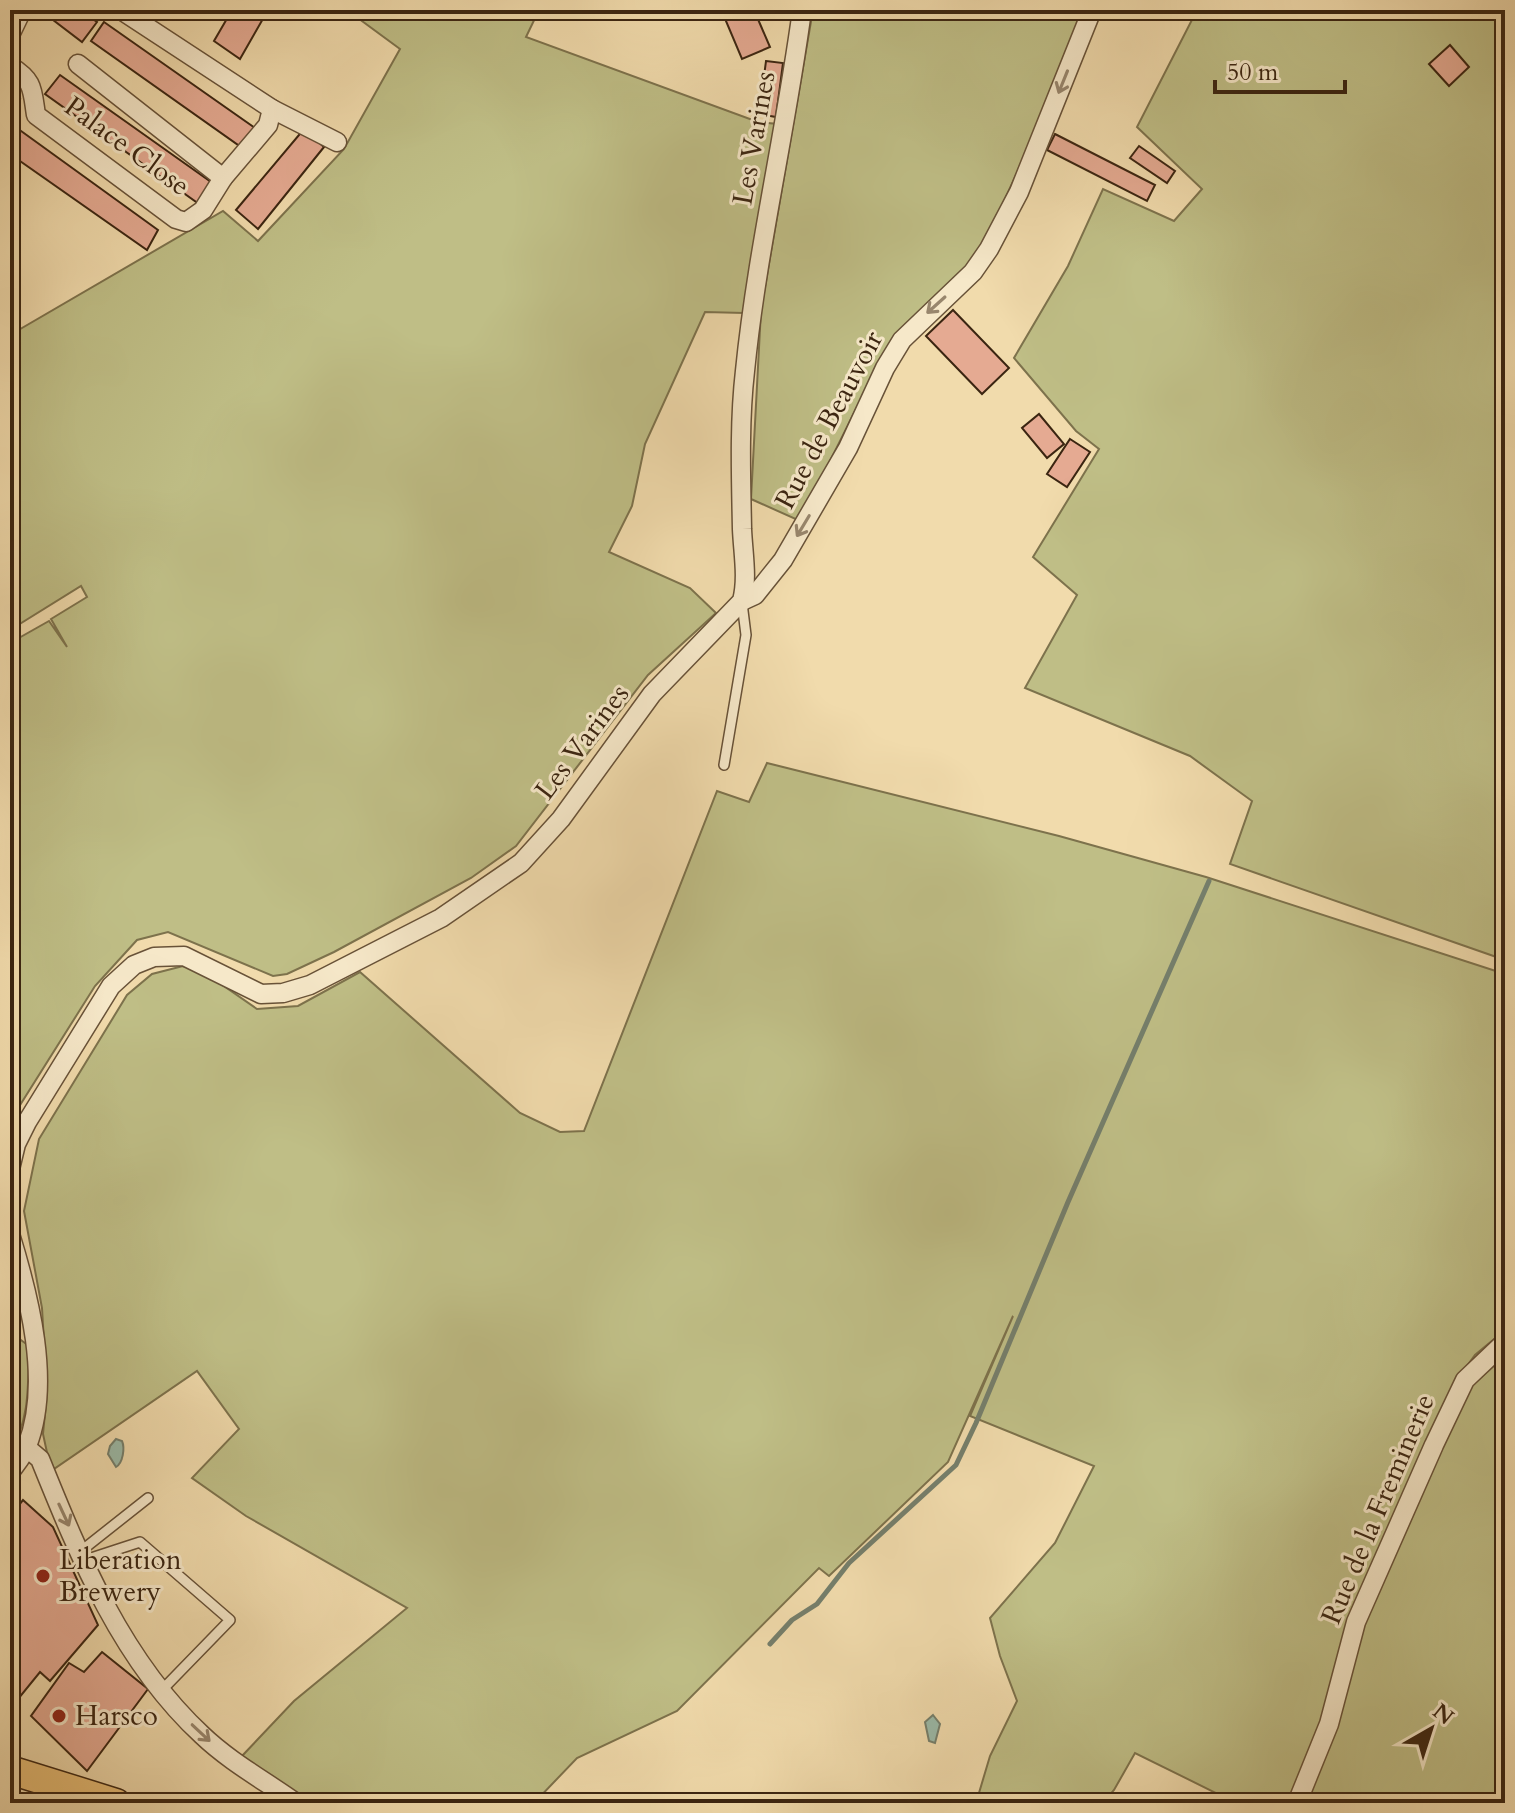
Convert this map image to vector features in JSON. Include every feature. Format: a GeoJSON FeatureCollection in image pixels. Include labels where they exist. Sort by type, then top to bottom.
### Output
{"type":"FeatureCollection","features":[{"type":"Feature","properties":{"kind":"main road"},"geometry":{"type":"LineString","coordinates":[[10,1770],[116,1803]]}},
{"type":"Feature","properties":{"kind":"street"},"geometry":{"type":"LineString","coordinates":[[10,35],[22,10]]}},
{"type":"Feature","properties":{"kind":"street"},"geometry":{"type":"LineString","coordinates":[[121,10],[272,109],[337,142]]}},
{"type":"Feature","properties":{"kind":"street","name":"Les Varines"},"geometry":{"type":"LineString","coordinates":[[10,1169],[16,1144],[27,1122],[111,986],[134,965],[154,957],[184,956],[261,994],[283,993],[310,985],[441,918],[521,863],[561,819],[652,694],[742,601],[745,587],[742,530],[744,373],[802,10]]}},
{"type":"Feature","properties":{"kind":"street","name":"Rue de Beauvoir"},"geometry":{"type":"LineString","coordinates":[[742,601],[755,595],[791,547],[848,448],[885,368],[902,340],[973,272],[989,249],[1019,192],[1092,10]]}},
{"type":"Feature","properties":{"kind":"street","name":"Palace Close"},"geometry":{"type":"LineString","coordinates":[[78,64],[223,178]]}},
{"type":"Feature","properties":{"kind":"street","name":"Palace Close"},"geometry":{"type":"LineString","coordinates":[[10,66],[31,83],[36,115],[176,219],[186,222],[203,210],[223,178],[268,125],[272,109]]}},
{"type":"Feature","properties":{"kind":"street"},"geometry":{"type":"LineString","coordinates":[[10,1234],[28,1293],[36,1343],[36,1411],[27,1448],[10,1472]]}},
{"type":"Feature","properties":{"kind":"street","name":"Rue de la Freminerie"},"geometry":{"type":"LineString","coordinates":[[1297,1803],[1329,1724],[1356,1622],[1434,1445],[1465,1380],[1505,1342]]}},
{"type":"Feature","properties":{"kind":"street"},"geometry":{"type":"LineString","coordinates":[[27,1448],[40,1459],[113,1623],[160,1692],[203,1737],[296,1803]]}},
{"type":"Feature","properties":{"kind":"lane"},"geometry":{"type":"LineString","coordinates":[[724,765],[746,635],[742,601]]}},
{"type":"Feature","properties":{"kind":"lane"},"geometry":{"type":"LineString","coordinates":[[83,1555],[148,1498]]}},
{"type":"Feature","properties":{"kind":"lane"},"geometry":{"type":"LineString","coordinates":[[83,1555],[140,1542],[230,1620],[160,1692]]}},
{"type":"Feature","properties":{"kind":"shaded area"},"geometry":{"type":"Polygon","coordinates":[[[347,10],[539,10],[526,37],[758,122],[778,124],[744,313],[705,312],[645,444],[632,506],[609,552],[690,588],[716,613],[648,675],[516,846],[471,878],[287,974],[273,976],[168,932],[137,940],[95,986],[10,1121],[10,643],[49,621],[67,647],[51,619],[87,597],[81,586],[10,630],[10,335],[223,211],[258,241],[344,149],[400,49],[347,10]]]}},
{"type":"Feature","properties":{"kind":"shaded area"},"geometry":{"type":"Polygon","coordinates":[[[813,10],[1084,10],[1017,173],[983,246],[955,282],[880,361],[800,521],[751,499],[761,310],[813,10]]]}},
{"type":"Feature","properties":{"kind":"shaded area"},"geometry":{"type":"Polygon","coordinates":[[[1197,10],[1505,10],[1505,960],[1230,864],[1252,801],[1190,756],[1025,688],[1077,595],[1033,557],[1099,449],[1076,431],[1014,358],[1068,266],[1103,189],[1174,221],[1202,189],[1137,127],[1197,10]]]}},
{"type":"Feature","properties":{"kind":"shaded area"},"geometry":{"type":"Polygon","coordinates":[[[767,763],[1059,836],[1206,877],[1505,974],[1505,1330],[1475,1355],[1459,1377],[1293,1803],[1230,1803],[1220,1795],[1135,1753],[1103,1803],[976,1803],[990,1756],[1017,1701],[990,1618],[1055,1543],[1094,1466],[970,1416],[1013,1316],[948,1462],[829,1576],[819,1568],[677,1711],[577,1758],[534,1803],[304,1803],[242,1756],[294,1701],[407,1608],[246,1516],[192,1478],[239,1429],[197,1371],[51,1471],[43,1434],[47,1393],[42,1308],[24,1211],[39,1139],[127,995],[152,974],[183,966],[205,973],[257,1009],[298,1006],[360,972],[520,1113],[560,1132],[584,1131],[717,791],[749,802],[767,763]]]}},
{"type":"Feature","properties":{"kind":"shaded area"},"geometry":{"type":"Polygon","coordinates":[[[10,1332],[29,1346],[25,1415],[10,1454],[10,1332]]]}},
{"type":"Feature","properties":{"kind":"shaded area"},"geometry":{"type":"Polygon","coordinates":[[[1505,1356],[1505,1803],[1303,1803],[1361,1631],[1403,1530],[1470,1387],[1505,1356]]]}},
{"type":"Feature","properties":{"kind":"shaded area"},"geometry":{"type":"Polygon","coordinates":[[[116,1439],[122,1441],[123,1447],[122,1459],[116,1467],[108,1454],[116,1439]]]}},
{"type":"Feature","properties":{"kind":"shaded area"},"geometry":{"type":"Polygon","coordinates":[[[933,1715],[940,1724],[935,1743],[929,1741],[925,1722],[933,1715]]]}},
{"type":"Feature","properties":{"kind":"building"},"geometry":{"type":"Polygon","coordinates":[[[40,10],[80,10],[97,22],[82,42],[40,10]]]}},
{"type":"Feature","properties":{"kind":"building"},"geometry":{"type":"Polygon","coordinates":[[[232,10],[268,10],[240,59],[214,41],[232,10]]]}},
{"type":"Feature","properties":{"kind":"building"},"geometry":{"type":"Polygon","coordinates":[[[731,10],[754,10],[770,47],[742,59],[723,14],[731,10]]]}},
{"type":"Feature","properties":{"kind":"building"},"geometry":{"type":"Polygon","coordinates":[[[104,22],[255,128],[241,147],[91,41],[104,22]]]}},
{"type":"Feature","properties":{"kind":"building"},"geometry":{"type":"Polygon","coordinates":[[[1450,45],[1469,67],[1449,86],[1429,64],[1450,45]]]}},
{"type":"Feature","properties":{"kind":"building"},"geometry":{"type":"Polygon","coordinates":[[[766,61],[783,63],[776,117],[759,114],[766,61]]]}},
{"type":"Feature","properties":{"kind":"building"},"geometry":{"type":"Polygon","coordinates":[[[60,75],[211,182],[199,204],[45,94],[60,75]]]}},
{"type":"Feature","properties":{"kind":"building"},"geometry":{"type":"Polygon","coordinates":[[[10,93],[20,99],[10,114],[10,93]]]}},
{"type":"Feature","properties":{"kind":"building"},"geometry":{"type":"Polygon","coordinates":[[[10,123],[158,230],[147,250],[10,154],[10,123]]]}},
{"type":"Feature","properties":{"kind":"building"},"geometry":{"type":"Polygon","coordinates":[[[304,129],[324,147],[258,229],[236,210],[304,129]]]}},
{"type":"Feature","properties":{"kind":"building"},"geometry":{"type":"Polygon","coordinates":[[[1055,134],[1155,185],[1147,201],[1047,150],[1055,134]]]}},
{"type":"Feature","properties":{"kind":"building"},"geometry":{"type":"Polygon","coordinates":[[[1139,146],[1175,171],[1167,183],[1130,158],[1139,146]]]}},
{"type":"Feature","properties":{"kind":"building"},"geometry":{"type":"Polygon","coordinates":[[[953,310],[1009,368],[982,394],[926,336],[953,310]]]}},
{"type":"Feature","properties":{"kind":"building"},"geometry":{"type":"Polygon","coordinates":[[[1039,414],[1064,444],[1047,458],[1022,428],[1039,414]]]}},
{"type":"Feature","properties":{"kind":"building"},"geometry":{"type":"Polygon","coordinates":[[[1070,439],[1090,452],[1067,487],[1047,474],[1070,439]]]}},
{"type":"Feature","properties":{"kind":"building","name":"Liberation Brewery"},"geometry":{"type":"Polygon","coordinates":[[[23,1500],[53,1527],[98,1625],[50,1681],[40,1672],[10,1709],[10,1516],[23,1500]]]}},
{"type":"Feature","properties":{"kind":"building"},"geometry":{"type":"Polygon","coordinates":[[[102,1652],[148,1689],[87,1771],[31,1716],[69,1663],[84,1672],[102,1652]]]}},
{"type":"Feature","properties":{"kind":"waterway"},"geometry":{"type":"LineString","coordinates":[[770,1644],[792,1620],[817,1604],[849,1563],[956,1465],[1209,881]]}},
{"type":"Feature","properties":{"kind":"place","name":"Liberation Brewery"},"geometry":{"type":"Point","coordinates":[43,1576]}},
{"type":"Feature","properties":{"kind":"place","name":"Harsco"},"geometry":{"type":"Point","coordinates":[59,1716]}}]}
